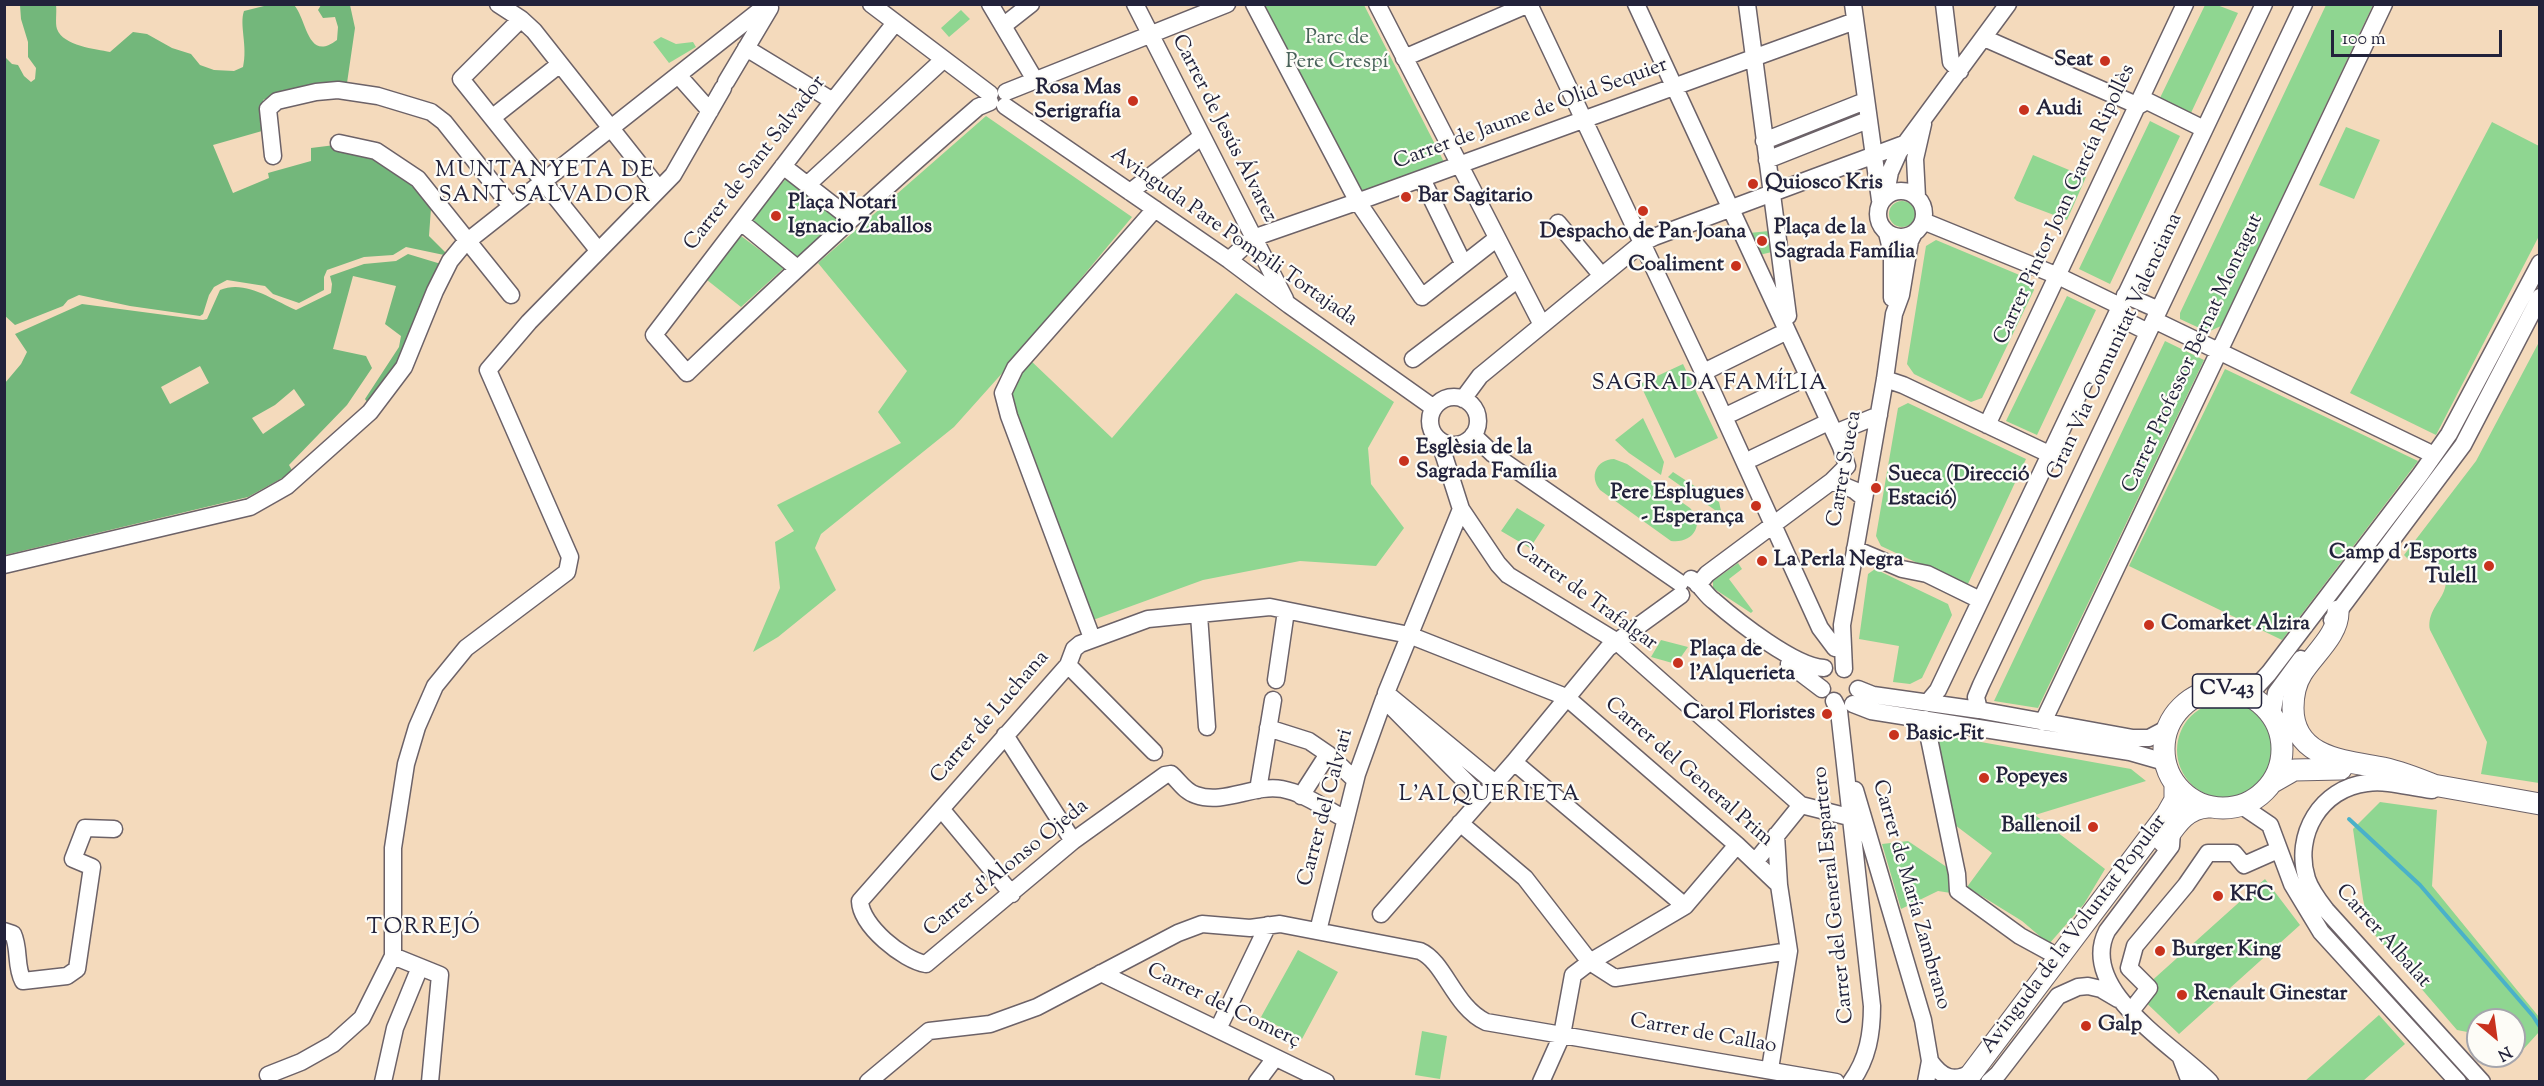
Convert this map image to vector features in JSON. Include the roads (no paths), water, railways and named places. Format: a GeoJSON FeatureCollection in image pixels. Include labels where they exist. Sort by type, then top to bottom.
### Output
{"type":"FeatureCollection","features":[{"type":"Feature","properties":{"kind":"main road"},"geometry":{"type":"LineString","coordinates":[[2338,611],[2336,626],[2302,672],[2296,686],[2293,712],[2299,732],[2314,750],[2325,756],[2393,771],[2436,786]]}},
{"type":"Feature","properties":{"kind":"main road","name":"CV-43"},"geometry":{"type":"LineString","coordinates":[[2168,728],[2177,712],[2198,696],[2224,690],[2242,693],[2258,702],[2272,715],[2281,735],[2302,756],[2340,769],[2540,804]]}},
{"type":"Feature","properties":{"kind":"main road"},"geometry":{"type":"LineString","coordinates":[[2168,728],[2164,745],[2165,762],[2175,784],[2184,795],[2208,807],[2225,809],[2242,806]]}},
{"type":"Feature","properties":{"kind":"main road","name":"CV-43"},"geometry":{"type":"LineString","coordinates":[[2273,782],[2282,754],[2281,735]]}},
{"type":"Feature","properties":{"kind":"main road","name":"CV-43"},"geometry":{"type":"LineString","coordinates":[[2242,806],[2259,796],[2273,782],[2294,770],[2340,769]]}},
{"type":"Feature","properties":{"kind":"main road","name":"Avinguda de la Voluntat Popular"},"geometry":{"type":"LineString","coordinates":[[1976,1079],[2167,814],[2175,800],[2175,784]]}},
{"type":"Feature","properties":{"kind":"main road","name":"Avinguda de la Voluntat Popular"},"geometry":{"type":"LineString","coordinates":[[1976,1079],[2172,830],[2192,810],[2208,807]]}},
{"type":"Feature","properties":{"kind":"street"},"geometry":{"type":"LineString","coordinates":[[498,4],[521,19],[534,32],[659,189]]}},
{"type":"Feature","properties":{"kind":"street"},"geometry":{"type":"LineString","coordinates":[[267,1075],[301,1062],[333,1044],[362,1018],[393,956],[393,848],[406,764],[417,727],[435,686],[466,648],[567,572],[570,556],[488,370],[529,322],[673,175],[770,4]]}},
{"type":"Feature","properties":{"kind":"street"},"geometry":{"type":"LineString","coordinates":[[4,565],[250,507],[287,486],[370,412],[404,367],[435,291],[450,261],[469,241],[770,4]]}},
{"type":"Feature","properties":{"kind":"street","name":"Avinguda Pare Pompili Tortajada"},"geometry":{"type":"LineString","coordinates":[[871,4],[998,99],[1229,260],[1434,408]]}},
{"type":"Feature","properties":{"kind":"street"},"geometry":{"type":"LineString","coordinates":[[990,4],[1035,80]]}},
{"type":"Feature","properties":{"kind":"street"},"geometry":{"type":"LineString","coordinates":[[1003,26],[1031,4]]}},
{"type":"Feature","properties":{"kind":"street","name":"Carrer de Jesús Álvarez"},"geometry":{"type":"LineString","coordinates":[[1135,4],[1201,137],[1289,305]]}},
{"type":"Feature","properties":{"kind":"street"},"geometry":{"type":"LineString","coordinates":[[741,222],[797,268],[978,107],[1035,80],[1227,4]]}},
{"type":"Feature","properties":{"kind":"street"},"geometry":{"type":"LineString","coordinates":[[1254,4],[1358,202],[1422,297],[1496,239]]}},
{"type":"Feature","properties":{"kind":"street"},"geometry":{"type":"LineString","coordinates":[[1377,4],[1542,325]]}},
{"type":"Feature","properties":{"kind":"street"},"geometry":{"type":"LineString","coordinates":[[1404,58],[1529,4],[1820,628],[1835,648]]}},
{"type":"Feature","properties":{"kind":"street"},"geometry":{"type":"LineString","coordinates":[[1381,914],[1616,641],[1690,590],[1707,574],[1832,482],[1847,465],[1828,429],[1636,4]]}},
{"type":"Feature","properties":{"kind":"street"},"geometry":{"type":"LineString","coordinates":[[1747,4],[1782,283],[1786,337]]}},
{"type":"Feature","properties":{"kind":"street"},"geometry":{"type":"LineString","coordinates":[[1944,4],[1951,62],[1959,71]]}},
{"type":"Feature","properties":{"kind":"street"},"geometry":{"type":"LineString","coordinates":[[1924,120],[1916,159],[1917,197],[1924,209],[1919,227],[1901,237],[1887,233],[1879,220],[1895,160],[1904,144],[2008,4]]}},
{"type":"Feature","properties":{"kind":"street","name":"Carrer Pintor Joan García Ripollès"},"geometry":{"type":"LineString","coordinates":[[1987,425],[2185,4]]}},
{"type":"Feature","properties":{"kind":"street","name":"Gran Via Comunitat Valenciana"},"geometry":{"type":"LineString","coordinates":[[1979,710],[1975,701],[1977,693],[2304,4]]}},
{"type":"Feature","properties":{"kind":"street","name":"Carrer Professor Bernat Montagut"},"geometry":{"type":"LineString","coordinates":[[2043,722],[2384,4]]}},
{"type":"Feature","properties":{"kind":"street","name":"Gran Via Comunitat Valenciana"},"geometry":{"type":"LineString","coordinates":[[1928,702],[1938,690],[2204,129],[2258,6]]}},
{"type":"Feature","properties":{"kind":"street"},"geometry":{"type":"LineString","coordinates":[[1854,13],[1865,101],[1882,202]]}},
{"type":"Feature","properties":{"kind":"street","name":"Carrer de Jaume de Olid Sequier"},"geometry":{"type":"LineString","coordinates":[[1229,260],[1253,238],[1673,87],[1753,57],[1854,13]]}},
{"type":"Feature","properties":{"kind":"street"},"geometry":{"type":"LineString","coordinates":[[521,19],[461,79],[598,250]]}},
{"type":"Feature","properties":{"kind":"street","name":"Carrer de Sant Salvador"},"geometry":{"type":"LineString","coordinates":[[797,268],[687,373],[654,334],[895,23]]}},
{"type":"Feature","properties":{"kind":"street"},"geometry":{"type":"LineString","coordinates":[[1984,38],[2004,50],[2138,106],[2146,101],[2204,129]]}},
{"type":"Feature","properties":{"kind":"street"},"geometry":{"type":"LineString","coordinates":[[746,48],[833,101]]}},
{"type":"Feature","properties":{"kind":"street"},"geometry":{"type":"LineString","coordinates":[[807,185],[944,60]]}},
{"type":"Feature","properties":{"kind":"street"},"geometry":{"type":"LineString","coordinates":[[493,117],[560,64]]}},
{"type":"Feature","properties":{"kind":"street"},"geometry":{"type":"LineString","coordinates":[[678,75],[710,111]]}},
{"type":"Feature","properties":{"kind":"street"},"geometry":{"type":"LineString","coordinates":[[273,156],[267,109],[277,101],[316,92],[338,90],[392,99],[431,112],[444,122],[511,206]]}},
{"type":"Feature","properties":{"kind":"street"},"geometry":{"type":"LineString","coordinates":[[1764,141],[1865,101]]}},
{"type":"Feature","properties":{"kind":"street"},"geometry":{"type":"LineString","coordinates":[[1767,160],[1868,120]]}},
{"type":"Feature","properties":{"kind":"street"},"geometry":{"type":"LineString","coordinates":[[1810,123],[1817,140]]}},
{"type":"Feature","properties":{"kind":"street"},"geometry":{"type":"LineString","coordinates":[[1130,192],[1201,137]]}},
{"type":"Feature","properties":{"kind":"street"},"geometry":{"type":"LineString","coordinates":[[339,143],[376,152],[418,179],[511,296]]}},
{"type":"Feature","properties":{"kind":"street"},"geometry":{"type":"LineString","coordinates":[[1463,399],[1480,376],[1642,243],[1904,144]]}},
{"type":"Feature","properties":{"kind":"street"},"geometry":{"type":"LineString","coordinates":[[783,166],[851,219]]}},
{"type":"Feature","properties":{"kind":"street"},"geometry":{"type":"LineString","coordinates":[[1422,179],[1463,263]]}},
{"type":"Feature","properties":{"kind":"street"},"geometry":{"type":"LineString","coordinates":[[1882,202],[1897,191],[1905,191],[1917,197]]}},
{"type":"Feature","properties":{"kind":"street"},"geometry":{"type":"LineString","coordinates":[[1092,638],[1009,416],[1003,393],[1015,368],[1155,209]]}},
{"type":"Feature","properties":{"kind":"street"},"geometry":{"type":"LineString","coordinates":[[1558,223],[1602,276]]}},
{"type":"Feature","properties":{"kind":"street"},"geometry":{"type":"LineString","coordinates":[[1919,227],[2058,276],[2434,455]]}},
{"type":"Feature","properties":{"kind":"street","name":"Carrer Sueca"},"geometry":{"type":"LineString","coordinates":[[1894,314],[1901,295],[1911,241],[1919,227]]}},
{"type":"Feature","properties":{"kind":"street","name":"Carrer Sueca"},"geometry":{"type":"LineString","coordinates":[[1832,668],[1841,631],[1879,415],[1894,314],[1892,254],[1887,233]]}},
{"type":"Feature","properties":{"kind":"street"},"geometry":{"type":"LineString","coordinates":[[2242,693],[2257,686],[2269,673],[2449,434],[2540,263]]}},
{"type":"Feature","properties":{"kind":"street"},"geometry":{"type":"LineString","coordinates":[[1413,360],[1517,280]]}},
{"type":"Feature","properties":{"kind":"street"},"geometry":{"type":"LineString","coordinates":[[2272,715],[2276,693],[2463,446],[2540,297]]}},
{"type":"Feature","properties":{"kind":"street"},"geometry":{"type":"LineString","coordinates":[[2120,306],[2154,320]]}},
{"type":"Feature","properties":{"kind":"street"},"geometry":{"type":"LineString","coordinates":[[1710,369],[1786,337]]}},
{"type":"Feature","properties":{"kind":"street"},"geometry":{"type":"LineString","coordinates":[[1885,379],[1903,385],[2049,454]]}},
{"type":"Feature","properties":{"kind":"street"},"geometry":{"type":"LineString","coordinates":[[1732,413],[1801,380]]}},
{"type":"Feature","properties":{"kind":"street"},"geometry":{"type":"LineString","coordinates":[[1447,399],[1463,399],[1469,403],[1477,415],[1478,422],[1473,435],[1464,443],[1446,443],[1431,429],[1431,414],[1434,408],[1447,399]]}},
{"type":"Feature","properties":{"kind":"street"},"geometry":{"type":"LineString","coordinates":[[1753,458],[1828,429],[1879,415]]}},
{"type":"Feature","properties":{"kind":"street"},"geometry":{"type":"LineString","coordinates":[[1473,435],[1493,454],[1690,590],[1720,606],[1777,648],[1808,666],[1832,668],[1853,678],[1844,698]]}},
{"type":"Feature","properties":{"kind":"street","name":"Carrer de Trafalgar"},"geometry":{"type":"LineString","coordinates":[[1446,443],[1447,463],[1461,509],[1508,575],[1616,641],[1801,805],[1849,817]]}},
{"type":"Feature","properties":{"kind":"street"},"geometry":{"type":"LineString","coordinates":[[1832,482],[1854,490],[1864,498]]}},
{"type":"Feature","properties":{"kind":"street","name":"Carrer del Calvari"},"geometry":{"type":"LineString","coordinates":[[1318,931],[1356,777],[1385,696],[1461,509]]}},
{"type":"Feature","properties":{"kind":"street"},"geometry":{"type":"LineString","coordinates":[[1855,549],[1902,569],[1927,574],[1980,600]]}},
{"type":"Feature","properties":{"kind":"street"},"geometry":{"type":"LineString","coordinates":[[1690,590],[1714,611],[1844,698],[1871,711],[2130,752],[2165,762]]}},
{"type":"Feature","properties":{"kind":"street","name":"Carrer de Luchana"},"geometry":{"type":"LineString","coordinates":[[860,901],[1068,665],[1074,649],[1092,638],[1148,619],[1270,607],[1409,635],[1566,697]]}},
{"type":"Feature","properties":{"kind":"street"},"geometry":{"type":"LineString","coordinates":[[1276,680],[1286,611]]}},
{"type":"Feature","properties":{"kind":"street"},"geometry":{"type":"LineString","coordinates":[[1199,615],[1206,727]]}},
{"type":"Feature","properties":{"kind":"street","name":"Carrer Sueca"},"geometry":{"type":"LineString","coordinates":[[1832,668],[1835,648],[1841,631]]}},
{"type":"Feature","properties":{"kind":"street"},"geometry":{"type":"LineString","coordinates":[[1068,665],[1154,752]]}},
{"type":"Feature","properties":{"kind":"street"},"geometry":{"type":"LineString","coordinates":[[1832,668],[1819,674],[1818,679],[1844,698],[1874,695],[1928,702],[2133,738],[2150,738],[2168,728]]}},
{"type":"Feature","properties":{"kind":"street"},"geometry":{"type":"LineString","coordinates":[[1385,696],[1495,783]]}},
{"type":"Feature","properties":{"kind":"street"},"geometry":{"type":"LineString","coordinates":[[1385,696],[1482,798]]}},
{"type":"Feature","properties":{"kind":"street","name":"Carrer del General Prim"},"geometry":{"type":"LineString","coordinates":[[1566,697],[1737,844],[1779,885]]}},
{"type":"Feature","properties":{"kind":"street","name":"Carrer del General Espartero"},"geometry":{"type":"LineString","coordinates":[[1844,698],[1839,711],[1849,817],[1872,1006],[1869,1042],[1859,1070],[1851,1082]]}},
{"type":"Feature","properties":{"kind":"street","name":"Carrer de María Zambrano"},"geometry":{"type":"LineString","coordinates":[[1844,698],[1850,729],[1856,796],[1923,1020],[1930,1061],[1926,1082]]}},
{"type":"Feature","properties":{"kind":"street"},"geometry":{"type":"LineString","coordinates":[[1273,700],[1258,790],[1282,789],[1301,796],[1345,819]]}},
{"type":"Feature","properties":{"kind":"street"},"geometry":{"type":"LineString","coordinates":[[1925,719],[1957,874],[1958,891],[2020,936],[2053,954]]}},
{"type":"Feature","properties":{"kind":"street"},"geometry":{"type":"LineString","coordinates":[[1268,728],[1309,741],[1356,777]]}},
{"type":"Feature","properties":{"kind":"street"},"geometry":{"type":"LineString","coordinates":[[1005,735],[1073,841]]}},
{"type":"Feature","properties":{"kind":"street"},"geometry":{"type":"LineString","coordinates":[[1301,796],[1328,754]]}},
{"type":"Feature","properties":{"kind":"street"},"geometry":{"type":"LineString","coordinates":[[1514,762],[1685,906]]}},
{"type":"Feature","properties":{"kind":"street","name":"Carrer d'Alonso Ojeda"},"geometry":{"type":"LineString","coordinates":[[860,901],[861,912],[866,922],[913,961],[926,964],[1073,841],[1165,775],[1171,774],[1185,789],[1196,795],[1216,798],[1258,790]]}},
{"type":"Feature","properties":{"kind":"street","name":"Carrer Albalat"},"geometry":{"type":"LineString","coordinates":[[2482,1082],[2326,910],[2307,879],[2303,856],[2306,835],[2320,808],[2335,794],[2359,784],[2385,783],[2497,796]]}},
{"type":"Feature","properties":{"kind":"street"},"geometry":{"type":"LineString","coordinates":[[1755,862],[1801,805]]}},
{"type":"Feature","properties":{"kind":"street","name":"Carrer Albalat"},"geometry":{"type":"LineString","coordinates":[[2242,806],[2270,825],[2292,884],[2321,932],[2458,1082]]}},
{"type":"Feature","properties":{"kind":"street"},"geometry":{"type":"LineString","coordinates":[[942,810],[1012,894]]}},
{"type":"Feature","properties":{"kind":"street"},"geometry":{"type":"LineString","coordinates":[[1460,823],[1525,878],[1590,962],[1615,978],[1789,951]]}},
{"type":"Feature","properties":{"kind":"street"},"geometry":{"type":"LineString","coordinates":[[4,931],[13,934],[18,945],[19,973],[23,981],[67,976],[77,969],[92,867],[73,859],[85,828],[114,829]]}},
{"type":"Feature","properties":{"kind":"street","name":"Avinguda de la Voluntat Popular"},"geometry":{"type":"LineString","coordinates":[[2126,1006],[2107,981],[2104,972],[2102,961],[2104,938],[2171,846],[2172,830]]}},
{"type":"Feature","properties":{"kind":"street"},"geometry":{"type":"LineString","coordinates":[[1770,1069],[1789,951],[1779,885],[1776,835]]}},
{"type":"Feature","properties":{"kind":"street"},"geometry":{"type":"LineString","coordinates":[[1541,1082],[1562,1035],[1573,975],[1590,962],[1685,906],[1737,844]]}},
{"type":"Feature","properties":{"kind":"street"},"geometry":{"type":"LineString","coordinates":[[2210,1082],[2126,1006],[2149,988],[2129,968],[2135,945],[2186,885],[2208,853],[2234,853],[2244,865],[2278,850]]}},
{"type":"Feature","properties":{"kind":"street","name":"Carrer de Callao"},"geometry":{"type":"LineString","coordinates":[[868,1082],[929,1031],[990,1024],[1037,1007],[1193,927],[1212,924],[1250,928],[1280,924],[1420,951],[1432,957],[1459,999],[1479,1019],[1486,1022],[1836,1082]]}},
{"type":"Feature","properties":{"kind":"street"},"geometry":{"type":"LineString","coordinates":[[1218,1029],[1268,926]]}},
{"type":"Feature","properties":{"kind":"street"},"geometry":{"type":"LineString","coordinates":[[393,956],[440,975],[430,1082]]}},
{"type":"Feature","properties":{"kind":"street"},"geometry":{"type":"LineString","coordinates":[[383,1082],[395,1028],[420,967]]}},
{"type":"Feature","properties":{"kind":"street","name":"Carrer del Comerç"},"geometry":{"type":"LineString","coordinates":[[1101,973],[1326,1082]]}},
{"type":"Feature","properties":{"kind":"street","name":"Avinguda de la Voluntat Popular"},"geometry":{"type":"LineString","coordinates":[[1976,1079],[1998,1074],[2058,996],[2078,987],[2088,986],[2102,989],[2126,1006]]}},
{"type":"Feature","properties":{"kind":"street"},"geometry":{"type":"LineString","coordinates":[[1257,1082],[1275,1058]]}},
{"type":"Feature","properties":{"kind":"street"},"geometry":{"type":"LineString","coordinates":[[2181,1058],[2190,1082]]}},
{"type":"Feature","properties":{"kind":"street"},"geometry":{"type":"LineString","coordinates":[[1930,1061],[1940,1073],[1949,1078],[1976,1079]]}},
{"type":"Feature","properties":{"kind":"waterway"},"geometry":{"type":"LineString","coordinates":[[2349,819],[2420,885],[2540,1027]]}},
{"type":"Feature","properties":{"kind":"place","name":"Seat"},"geometry":{"type":"Point","coordinates":[2105,61]}},
{"type":"Feature","properties":{"kind":"place","name":"Rosa Mas Serigrafía"},"geometry":{"type":"Point","coordinates":[1133,101]}},
{"type":"Feature","properties":{"kind":"place","name":"Audi"},"geometry":{"type":"Point","coordinates":[2024,110]}},
{"type":"Feature","properties":{"kind":"place","name":"Quiosco Kris"},"geometry":{"type":"Point","coordinates":[1753,184]}},
{"type":"Feature","properties":{"kind":"place","name":"Bar Sagitario"},"geometry":{"type":"Point","coordinates":[1406,197]}},
{"type":"Feature","properties":{"kind":"place","name":"Despacho de Pan Joana"},"geometry":{"type":"Point","coordinates":[1643,211]}},
{"type":"Feature","properties":{"kind":"place","name":"Plaça Notari Ignacio Zaballos"},"geometry":{"type":"Point","coordinates":[776,216]}},
{"type":"Feature","properties":{"kind":"place","name":"Plaça de la Sagrada Família"},"geometry":{"type":"Point","coordinates":[1762,241]}},
{"type":"Feature","properties":{"kind":"place","name":"Coaliment"},"geometry":{"type":"Point","coordinates":[1736,266]}},
{"type":"Feature","properties":{"kind":"place","name":"Esglèsia de la Sagrada Família"},"geometry":{"type":"Point","coordinates":[1404,461]}},
{"type":"Feature","properties":{"kind":"place","name":"Sueca (Direcció Estació)"},"geometry":{"type":"Point","coordinates":[1876,488]}},
{"type":"Feature","properties":{"kind":"place","name":"Pere Esplugues - Esperança"},"geometry":{"type":"Point","coordinates":[1756,506]}},
{"type":"Feature","properties":{"kind":"place","name":"La Perla Negra"},"geometry":{"type":"Point","coordinates":[1762,561]}},
{"type":"Feature","properties":{"kind":"place","name":"Camp d´Esports Tulell"},"geometry":{"type":"Point","coordinates":[2489,566]}},
{"type":"Feature","properties":{"kind":"place","name":"Comarket Alzira"},"geometry":{"type":"Point","coordinates":[2149,625]}},
{"type":"Feature","properties":{"kind":"place","name":"Plaça de l'Alquerieta"},"geometry":{"type":"Point","coordinates":[1678,663]}},
{"type":"Feature","properties":{"kind":"place","name":"Carol Floristes"},"geometry":{"type":"Point","coordinates":[1827,714]}},
{"type":"Feature","properties":{"kind":"place","name":"Basic-Fit"},"geometry":{"type":"Point","coordinates":[1894,735]}},
{"type":"Feature","properties":{"kind":"place","name":"Popeyes"},"geometry":{"type":"Point","coordinates":[1984,778]}},
{"type":"Feature","properties":{"kind":"place","name":"Ballenoil"},"geometry":{"type":"Point","coordinates":[2093,827]}},
{"type":"Feature","properties":{"kind":"place","name":"KFC"},"geometry":{"type":"Point","coordinates":[2218,896]}},
{"type":"Feature","properties":{"kind":"place","name":"Burger King"},"geometry":{"type":"Point","coordinates":[2160,951]}},
{"type":"Feature","properties":{"kind":"place","name":"Renault Ginestar"},"geometry":{"type":"Point","coordinates":[2182,995]}},
{"type":"Feature","properties":{"kind":"place","name":"Galp"},"geometry":{"type":"Point","coordinates":[2086,1026]}},
{"type":"Feature","properties":{"kind":"district","name":"MUNTANYETA DE SANT SALVADOR"},"geometry":{"type":"Point","coordinates":[545,184]}},
{"type":"Feature","properties":{"kind":"district","name":"SAGRADA FAMÍLIA"},"geometry":{"type":"Point","coordinates":[1710,385]}},
{"type":"Feature","properties":{"kind":"district","name":"L'ALQUERIETA"},"geometry":{"type":"Point","coordinates":[1490,796]}},
{"type":"Feature","properties":{"kind":"district","name":"TORREJÓ"},"geometry":{"type":"Point","coordinates":[424,929]}},
{"type":"Feature","properties":{"kind":"park label","name":"Parc de Pere Crespí"},"geometry":{"type":"Point","coordinates":[1337,51]}}]}
